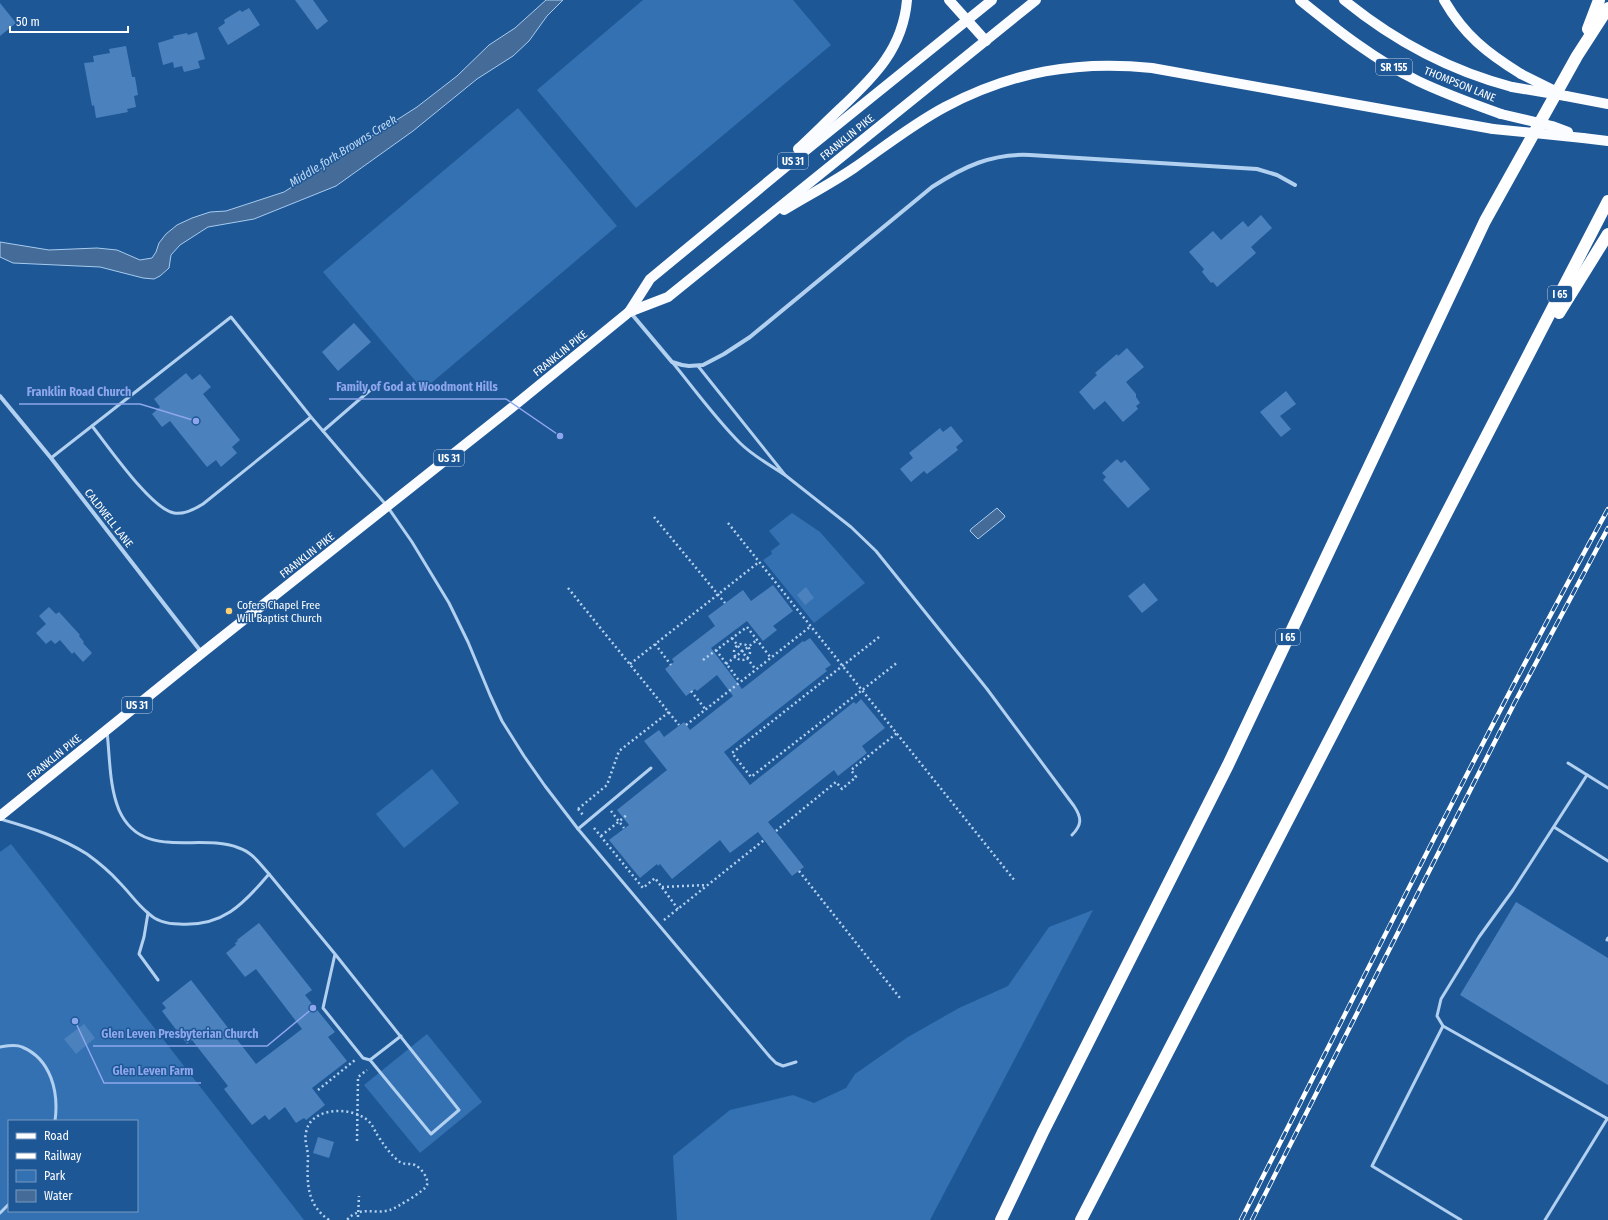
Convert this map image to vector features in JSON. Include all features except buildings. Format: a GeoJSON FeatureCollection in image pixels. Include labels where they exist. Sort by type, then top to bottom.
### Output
{"type":"FeatureCollection","features":[{"type":"Feature","properties":{"kind":"highway"},"geometry":{"type":"LineString","coordinates":[[1577,56],[1600,0]]}},
{"type":"Feature","properties":{"kind":"highway","name":"I 65"},"geometry":{"type":"LineString","coordinates":[[1001,1220],[1043,1132],[1228,765],[1485,222],[1577,56],[1608,8]]}},
{"type":"Feature","properties":{"kind":"highway","name":"I 65"},"geometry":{"type":"LineString","coordinates":[[1081,1220],[1608,201]]}},
{"type":"Feature","properties":{"kind":"highway"},"geometry":{"type":"LineString","coordinates":[[1513,387],[1608,234]]}},
{"type":"Feature","properties":{"kind":"main road"},"geometry":{"type":"LineString","coordinates":[[735,209],[878,71],[891,52],[896,40],[907,0]]}},
{"type":"Feature","properties":{"kind":"main road"},"geometry":{"type":"LineString","coordinates":[[949,0],[986,41]]}},
{"type":"Feature","properties":{"kind":"main road","name":"FRANKLIN PIKE"},"geometry":{"type":"LineString","coordinates":[[629,312],[650,279],[992,0]]}},
{"type":"Feature","properties":{"kind":"main road","name":"FRANKLIN PIKE"},"geometry":{"type":"LineString","coordinates":[[0,818],[106,730],[629,312],[668,297],[1036,0]]}},
{"type":"Feature","properties":{"kind":"main road","name":"THOMPSON LANE"},"geometry":{"type":"LineString","coordinates":[[1300,0],[1345,36],[1393,67],[1450,95],[1501,114],[1552,126],[1583,138],[1608,141]]}},
{"type":"Feature","properties":{"kind":"main road","name":"THOMPSON LANE"},"geometry":{"type":"LineString","coordinates":[[1344,0],[1392,34],[1418,49],[1467,72],[1512,87],[1608,104]]}},
{"type":"Feature","properties":{"kind":"main road"},"geometry":{"type":"LineString","coordinates":[[1444,0],[1457,20],[1488,53],[1520,74],[1566,96]]}},
{"type":"Feature","properties":{"kind":"main road"},"geometry":{"type":"LineString","coordinates":[[752,230],[854,168],[879,149],[944,108],[994,85],[1031,74],[1064,68],[1108,64],[1152,68],[1493,129],[1583,138]]}},
{"type":"Feature","properties":{"kind":"street"},"geometry":{"type":"LineString","coordinates":[[629,312],[672,362],[682,365],[698,366],[724,354],[750,336],[932,187],[951,174],[980,161],[999,156],[1018,154],[1248,169],[1270,173],[1295,185]]}},
{"type":"Feature","properties":{"kind":"street","name":"CALDWELL LANE"},"geometry":{"type":"LineString","coordinates":[[0,396],[51,458],[202,653]]}},
{"type":"Feature","properties":{"kind":"lane"},"geometry":{"type":"LineString","coordinates":[[51,458],[231,317],[311,417],[387,506],[416,547],[449,603],[468,642],[502,721],[524,756],[568,817],[774,1061],[783,1066],[796,1062]]}},
{"type":"Feature","properties":{"kind":"lane"},"geometry":{"type":"LineString","coordinates":[[672,362],[741,444],[785,475],[865,539],[906,587],[987,689],[1074,806],[1079,814],[1080,822],[1078,829],[1072,835]]}},
{"type":"Feature","properties":{"kind":"lane"},"geometry":{"type":"LineString","coordinates":[[698,366],[785,475]]}},
{"type":"Feature","properties":{"kind":"lane"},"geometry":{"type":"LineString","coordinates":[[322,430],[375,386]]}},
{"type":"Feature","properties":{"kind":"lane"},"geometry":{"type":"LineString","coordinates":[[92,426],[152,501],[169,512],[176,514],[190,511],[203,504],[311,417]]}},
{"type":"Feature","properties":{"kind":"lane"},"geometry":{"type":"LineString","coordinates":[[106,730],[114,795],[123,817],[133,830],[145,837],[159,841],[226,844],[239,847],[247,851],[269,874],[335,954],[459,1110],[431,1134],[370,1060],[361,1056],[323,1008],[335,954]]}},
{"type":"Feature","properties":{"kind":"lane"},"geometry":{"type":"LineString","coordinates":[[1568,763],[1608,788]]}},
{"type":"Feature","properties":{"kind":"lane"},"geometry":{"type":"LineString","coordinates":[[578,829],[651,768]]}},
{"type":"Feature","properties":{"kind":"lane"},"geometry":{"type":"LineString","coordinates":[[1545,1220],[1607,1119],[1443,1026],[1436,1016],[1441,999],[1479,937],[1513,890],[1587,775]]}},
{"type":"Feature","properties":{"kind":"lane"},"geometry":{"type":"LineString","coordinates":[[0,818],[67,842],[88,855],[118,880],[148,914],[157,919],[173,924],[188,925],[213,922],[228,914],[240,904],[269,874]]}},
{"type":"Feature","properties":{"kind":"lane"},"geometry":{"type":"LineString","coordinates":[[1554,826],[1608,861]]}},
{"type":"Feature","properties":{"kind":"lane"},"geometry":{"type":"LineString","coordinates":[[148,914],[139,954],[158,980]]}},
{"type":"Feature","properties":{"kind":"lane"},"geometry":{"type":"LineString","coordinates":[[1443,1026],[1372,1166],[1461,1220]]}},
{"type":"Feature","properties":{"kind":"lane"},"geometry":{"type":"LineString","coordinates":[[370,1060],[401,1036]]}},
{"type":"Feature","properties":{"kind":"lane"},"geometry":{"type":"LineString","coordinates":[[0,1047],[21,1046],[36,1056],[48,1070],[56,1095],[55,1120]]}},
{"type":"Feature","properties":{"kind":"lane"},"geometry":{"type":"LineString","coordinates":[[0,1213],[8,1205]]}},
{"type":"Feature","properties":{"kind":"path"},"geometry":{"type":"LineString","coordinates":[[654,517],[725,603]]}},
{"type":"Feature","properties":{"kind":"path"},"geometry":{"type":"LineString","coordinates":[[728,523],[1015,881]]}},
{"type":"Feature","properties":{"kind":"path"},"geometry":{"type":"LineString","coordinates":[[630,664],[759,562]]}},
{"type":"Feature","properties":{"kind":"path"},"geometry":{"type":"LineString","coordinates":[[568,588],[680,725]]}},
{"type":"Feature","properties":{"kind":"path"},"geometry":{"type":"LineString","coordinates":[[686,725],[811,626]]}},
{"type":"Feature","properties":{"kind":"path"},"geometry":{"type":"LineString","coordinates":[[703,660],[747,627],[771,658]]}},
{"type":"Feature","properties":{"kind":"path"},"geometry":{"type":"LineString","coordinates":[[879,637],[732,753],[751,777],[898,662]]}},
{"type":"Feature","properties":{"kind":"path"},"geometry":{"type":"LineString","coordinates":[[732,638],[756,670]]}},
{"type":"Feature","properties":{"kind":"path"},"geometry":{"type":"LineString","coordinates":[[726,664],[757,640]]}},
{"type":"Feature","properties":{"kind":"path"},"geometry":{"type":"LineString","coordinates":[[655,644],[671,665]]}},
{"type":"Feature","properties":{"kind":"path"},"geometry":{"type":"LineString","coordinates":[[746,658],[740,659],[736,656],[734,651],[737,646],[742,644],[748,647]]}},
{"type":"Feature","properties":{"kind":"path"},"geometry":{"type":"LineString","coordinates":[[746,658],[749,652],[748,647]]}},
{"type":"Feature","properties":{"kind":"path"},"geometry":{"type":"LineString","coordinates":[[716,650],[740,682]]}},
{"type":"Feature","properties":{"kind":"path"},"geometry":{"type":"LineString","coordinates":[[692,692],[706,710]]}},
{"type":"Feature","properties":{"kind":"path"},"geometry":{"type":"LineString","coordinates":[[568,817],[607,785],[619,751],[669,712]]}},
{"type":"Feature","properties":{"kind":"path"},"geometry":{"type":"LineString","coordinates":[[776,831],[836,782],[842,789],[856,777],[851,770],[897,733]]}},
{"type":"Feature","properties":{"kind":"path"},"geometry":{"type":"LineString","coordinates":[[578,809],[643,888],[655,878],[678,909]]}},
{"type":"Feature","properties":{"kind":"path"},"geometry":{"type":"LineString","coordinates":[[601,836],[628,814]]}},
{"type":"Feature","properties":{"kind":"path"},"geometry":{"type":"LineString","coordinates":[[659,924],[764,840]]}},
{"type":"Feature","properties":{"kind":"path"},"geometry":{"type":"LineString","coordinates":[[799,871],[900,998]]}},
{"type":"Feature","properties":{"kind":"path"},"geometry":{"type":"LineString","coordinates":[[662,887],[708,885]]}},
{"type":"Feature","properties":{"kind":"path"},"geometry":{"type":"LineString","coordinates":[[318,1090],[361,1056]]}},
{"type":"Feature","properties":{"kind":"path"},"geometry":{"type":"LineString","coordinates":[[357,1141],[358,1077],[374,1065]]}},
{"type":"Feature","properties":{"kind":"path"},"geometry":{"type":"LineString","coordinates":[[329,1220],[312,1203],[308,1192],[306,1131],[312,1122],[322,1113],[336,1111],[357,1114],[372,1123],[379,1139],[396,1158],[404,1163],[417,1166],[427,1180],[427,1184],[422,1191],[390,1210],[358,1212],[352,1214],[347,1220]]}},
{"type":"Feature","properties":{"kind":"path"},"geometry":{"type":"LineString","coordinates":[[358,1217],[359,1196]]}},
{"type":"Feature","properties":{"kind":"green space"},"geometry":{"type":"Polygon","coordinates":[[[643,0],[793,0],[831,45],[636,208],[537,90],[643,0]]]}},
{"type":"Feature","properties":{"kind":"green space"},"geometry":{"type":"Polygon","coordinates":[[[518,108],[617,226],[423,390],[323,272],[518,108]]]}},
{"type":"Feature","properties":{"kind":"green space"},"geometry":{"type":"Polygon","coordinates":[[[792,513],[820,532],[865,583],[814,623],[763,560],[772,554],[771,551],[780,544],[769,531],[792,513]]]}},
{"type":"Feature","properties":{"kind":"green space"},"geometry":{"type":"Polygon","coordinates":[[[432,769],[459,803],[404,848],[376,814],[432,769]]]}},
{"type":"Feature","properties":{"kind":"green space"},"geometry":{"type":"Polygon","coordinates":[[[11,844],[304,1220],[0,1220],[0,852],[11,844]]]}},
{"type":"Feature","properties":{"kind":"green space"},"geometry":{"type":"Polygon","coordinates":[[[1093,910],[930,1220],[677,1220],[673,1156],[730,1110],[793,1095],[814,1103],[846,1088],[855,1074],[908,1037],[959,1008],[1008,986],[1049,927],[1093,910]]]}},
{"type":"Feature","properties":{"kind":"green space"},"geometry":{"type":"Polygon","coordinates":[[[427,1034],[482,1102],[420,1153],[364,1085],[427,1034]]]}},
{"type":"Feature","properties":{"kind":"water"},"geometry":{"type":"Polygon","coordinates":[[[546,0],[563,0],[547,16],[529,41],[513,56],[477,79],[413,131],[336,186],[254,219],[208,227],[180,245],[171,255],[169,268],[154,279],[143,278],[100,267],[13,263],[0,257],[0,242],[49,250],[97,248],[117,250],[140,260],[152,258],[159,243],[166,234],[177,225],[210,212],[226,211],[284,192],[417,107],[457,76],[489,45],[515,28],[546,0]]]}},
{"type":"Feature","properties":{"kind":"water"},"geometry":{"type":"Polygon","coordinates":[[[997,508],[1005,516],[1004,518],[978,539],[970,531],[971,529],[997,508]]]}},
{"type":"Feature","properties":{"kind":"railway"},"geometry":{"type":"LineString","coordinates":[[1241,1220],[1467,774],[1608,509]]}},
{"type":"Feature","properties":{"kind":"railway"},"geometry":{"type":"LineString","coordinates":[[1252,1220],[1515,702],[1608,528]]}},
{"type":"Feature","properties":{"kind":"place","name":"Franklin Road Church"},"geometry":{"type":"Point","coordinates":[196,421]}},
{"type":"Feature","properties":{"kind":"place","name":"Family of God at Woodmont Hills"},"geometry":{"type":"Point","coordinates":[560,436]}},
{"type":"Feature","properties":{"kind":"place","name":"Cofers Chapel Free Will Baptist Church"},"geometry":{"type":"Point","coordinates":[229,611]}},
{"type":"Feature","properties":{"kind":"place","name":"Glen Leven Presbyterian Church"},"geometry":{"type":"Point","coordinates":[313,1008]}},
{"type":"Feature","properties":{"kind":"place","name":"Glen Leven Farm"},"geometry":{"type":"Point","coordinates":[75,1021]}},
{"type":"Feature","properties":{"kind":"water label","name":"Middle fork Browns Creek"},"geometry":{"type":"Point","coordinates":[343,151]}}]}
